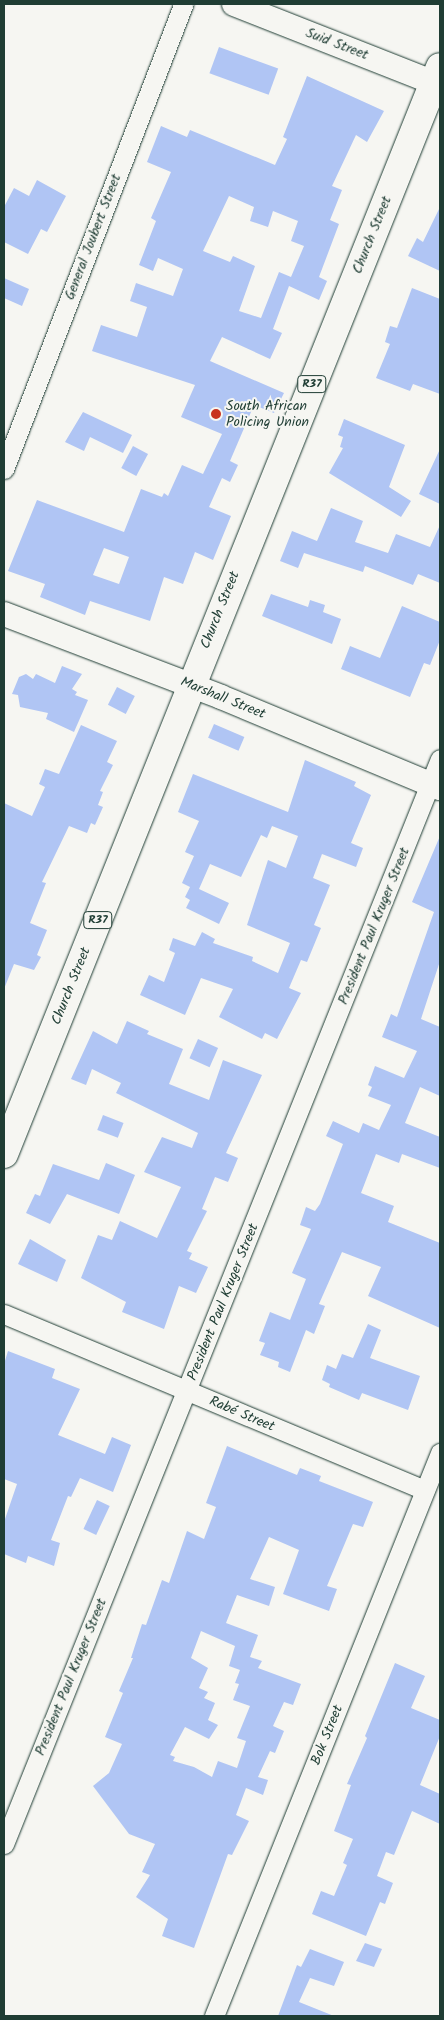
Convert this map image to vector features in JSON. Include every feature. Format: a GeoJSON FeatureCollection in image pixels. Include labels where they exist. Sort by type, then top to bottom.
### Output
{"type":"FeatureCollection","features":[{"type":"Feature","properties":{"kind":"main road","name":"Church Street"},"geometry":{"type":"LineString","coordinates":[[4,1154],[191,686],[438,78]]}},
{"type":"Feature","properties":{"kind":"street","name":"General Joubert Street"},"geometry":{"type":"LineString","coordinates":[[4,469],[183,4]]}},
{"type":"Feature","properties":{"kind":"street","name":"Suid Street"},"geometry":{"type":"LineString","coordinates":[[234,4],[438,78]]}},
{"type":"Feature","properties":{"kind":"street","name":"Marshall Street"},"geometry":{"type":"LineString","coordinates":[[4,614],[191,686],[436,786]]}},
{"type":"Feature","properties":{"kind":"street","name":"President Paul Kruger Street"},"geometry":{"type":"LineString","coordinates":[[5,1840],[436,786],[440,759]]}},
{"type":"Feature","properties":{"kind":"street","name":"Rabé Street"},"geometry":{"type":"LineString","coordinates":[[4,1314],[425,1490]]}},
{"type":"Feature","properties":{"kind":"street","name":"Bok Street"},"geometry":{"type":"LineString","coordinates":[[214,2016],[440,1453]]}},
{"type":"Feature","properties":{"kind":"building"},"geometry":{"type":"Polygon","coordinates":[[[219,47],[278,69],[269,95],[209,73],[219,47]]]}},
{"type":"Feature","properties":{"kind":"building"},"geometry":{"type":"Polygon","coordinates":[[[307,76],[384,111],[367,142],[356,135],[332,186],[342,190],[330,220],[339,224],[319,277],[327,281],[319,300],[289,286],[273,329],[282,333],[270,359],[222,337],[210,361],[284,393],[274,413],[254,405],[230,461],[238,465],[230,482],[222,478],[209,507],[231,516],[213,560],[195,552],[183,584],[164,577],[150,621],[90,601],[85,615],[40,597],[45,584],[8,571],[37,500],[124,532],[141,489],[162,497],[164,493],[168,496],[182,465],[203,474],[222,434],[181,417],[195,385],[92,351],[101,325],[137,337],[147,307],[130,301],[136,283],[173,296],[183,269],[158,258],[153,271],[139,265],[156,221],[151,218],[171,172],[147,162],[161,126],[187,137],[190,130],[275,165],[287,139],[283,137],[307,76]],[[229,196],[203,251],[230,262],[233,256],[255,266],[239,311],[261,318],[279,272],[291,277],[304,246],[291,241],[298,221],[273,211],[268,227],[250,221],[254,207],[229,196]],[[104,548],[93,575],[119,584],[129,557],[104,548]]]}},
{"type":"Feature","properties":{"kind":"building"},"geometry":{"type":"Polygon","coordinates":[[[37,180],[66,196],[47,232],[41,229],[28,254],[4,242],[4,207],[14,188],[29,196],[37,180]]]}},
{"type":"Feature","properties":{"kind":"building"},"geometry":{"type":"Polygon","coordinates":[[[440,207],[440,271],[408,256],[417,238],[423,242],[440,207]]]}},
{"type":"Feature","properties":{"kind":"building"},"geometry":{"type":"Polygon","coordinates":[[[4,278],[29,289],[22,306],[4,298],[4,278]]]}},
{"type":"Feature","properties":{"kind":"building"},"geometry":{"type":"Polygon","coordinates":[[[412,288],[440,299],[440,394],[413,384],[410,391],[376,378],[390,344],[385,342],[390,326],[397,328],[412,288]]]}},
{"type":"Feature","properties":{"kind":"building"},"geometry":{"type":"Polygon","coordinates":[[[83,412],[132,435],[123,453],[90,437],[84,451],[65,442],[83,412]]]}},
{"type":"Feature","properties":{"kind":"building"},"geometry":{"type":"Polygon","coordinates":[[[344,419],[405,445],[389,487],[411,501],[401,517],[329,473],[343,448],[340,447],[343,437],[338,435],[344,419]]]}},
{"type":"Feature","properties":{"kind":"building"},"geometry":{"type":"Polygon","coordinates":[[[133,446],[148,454],[136,476],[121,468],[133,446]]]}},
{"type":"Feature","properties":{"kind":"building"},"geometry":{"type":"Polygon","coordinates":[[[440,449],[440,504],[419,494],[440,449]]]}},
{"type":"Feature","properties":{"kind":"building"},"geometry":{"type":"Polygon","coordinates":[[[331,508],[363,521],[355,542],[388,553],[396,534],[430,547],[440,525],[440,583],[418,574],[413,585],[365,566],[363,572],[304,553],[298,568],[280,561],[292,531],[317,541],[331,508]]]}},
{"type":"Feature","properties":{"kind":"building"},"geometry":{"type":"Polygon","coordinates":[[[271,594],[308,607],[310,600],[325,605],[323,612],[341,619],[332,644],[262,616],[271,594]]]}},
{"type":"Feature","properties":{"kind":"building"},"geometry":{"type":"Polygon","coordinates":[[[402,606],[440,622],[440,640],[430,665],[424,663],[410,697],[341,669],[350,646],[380,658],[402,606]]]}},
{"type":"Feature","properties":{"kind":"building"},"geometry":{"type":"Polygon","coordinates":[[[62,666],[82,674],[72,689],[77,692],[75,695],[88,700],[74,732],[46,719],[48,713],[20,707],[18,695],[12,694],[19,677],[26,674],[33,679],[36,674],[55,683],[62,666]]]}},
{"type":"Feature","properties":{"kind":"building"},"geometry":{"type":"Polygon","coordinates":[[[117,687],[135,696],[126,714],[108,705],[117,687]]]}},
{"type":"Feature","properties":{"kind":"building"},"geometry":{"type":"Polygon","coordinates":[[[214,724],[244,737],[239,751],[208,738],[214,724]]]}},
{"type":"Feature","properties":{"kind":"building"},"geometry":{"type":"Polygon","coordinates":[[[81,725],[117,741],[107,762],[113,765],[100,791],[103,792],[98,805],[103,807],[95,825],[91,823],[87,833],[69,826],[42,882],[46,883],[30,923],[47,930],[37,955],[41,957],[34,970],[14,964],[4,989],[4,803],[32,816],[45,787],[39,784],[45,769],[59,774],[81,725]]]}},
{"type":"Feature","properties":{"kind":"building"},"geometry":{"type":"Polygon","coordinates":[[[305,760],[356,782],[354,786],[371,795],[351,843],[363,848],[356,867],[322,854],[313,878],[330,885],[314,925],[321,928],[307,962],[301,960],[289,988],[301,993],[277,1039],[265,1033],[262,1039],[219,1017],[233,989],[201,978],[185,1015],[140,995],[149,975],[164,982],[175,953],[169,950],[173,938],[195,946],[202,932],[215,939],[213,943],[253,957],[252,961],[278,973],[290,943],[247,925],[268,860],[286,868],[298,836],[272,826],[267,838],[261,835],[241,877],[210,864],[199,889],[229,903],[219,924],[186,908],[190,900],[185,897],[190,887],[182,883],[194,856],[185,852],[199,821],[178,812],[193,774],[288,812],[305,760]]]}},
{"type":"Feature","properties":{"kind":"building"},"geometry":{"type":"Polygon","coordinates":[[[440,836],[440,961],[421,1019],[440,1027],[440,1096],[420,1087],[405,1123],[440,1137],[440,1168],[402,1154],[399,1163],[376,1154],[361,1193],[394,1206],[388,1222],[440,1243],[440,1328],[368,1296],[381,1267],[342,1252],[319,1304],[325,1306],[314,1334],[306,1330],[290,1372],[278,1367],[279,1362],[260,1355],[265,1343],[259,1341],[270,1312],[290,1320],[306,1279],[292,1273],[311,1229],[300,1225],[306,1207],[315,1211],[320,1204],[343,1144],[326,1136],[333,1121],[359,1133],[363,1123],[379,1130],[391,1105],[368,1096],[372,1087],[368,1085],[375,1066],[404,1078],[417,1051],[382,1037],[391,1014],[397,1017],[434,912],[412,902],[440,836]]]}},
{"type":"Feature","properties":{"kind":"building"},"geometry":{"type":"Polygon","coordinates":[[[127,1021],[149,1031],[147,1034],[183,1049],[169,1084],[209,1100],[223,1060],[262,1075],[226,1153],[238,1158],[228,1182],[215,1177],[202,1209],[207,1211],[187,1251],[192,1253],[189,1259],[208,1267],[196,1293],[179,1286],[164,1329],[122,1312],[126,1302],[81,1278],[98,1235],[112,1240],[120,1221],[157,1238],[181,1187],[144,1172],[162,1137],[192,1148],[198,1133],[116,1093],[121,1083],[92,1069],[86,1085],[71,1079],[93,1031],[117,1044],[127,1021]]]}},
{"type":"Feature","properties":{"kind":"building"},"geometry":{"type":"Polygon","coordinates":[[[198,1039],[218,1048],[210,1067],[189,1058],[198,1039]]]}},
{"type":"Feature","properties":{"kind":"building"},"geometry":{"type":"Polygon","coordinates":[[[103,1115],[124,1123],[118,1138],[97,1130],[103,1115]]]}},
{"type":"Feature","properties":{"kind":"building"},"geometry":{"type":"Polygon","coordinates":[[[106,1163],[135,1175],[119,1214],[67,1194],[50,1224],[26,1213],[35,1194],[40,1196],[53,1164],[99,1180],[106,1163]]]}},
{"type":"Feature","properties":{"kind":"building"},"geometry":{"type":"Polygon","coordinates":[[[30,1239],[66,1260],[57,1282],[18,1264],[30,1239]]]}},
{"type":"Feature","properties":{"kind":"building"},"geometry":{"type":"Polygon","coordinates":[[[368,1324],[381,1330],[370,1358],[420,1376],[408,1410],[362,1393],[359,1400],[329,1387],[330,1384],[322,1380],[327,1365],[336,1369],[342,1354],[353,1358],[368,1324]]]}},
{"type":"Feature","properties":{"kind":"building"},"geometry":{"type":"Polygon","coordinates":[[[8,1351],[55,1369],[52,1378],[80,1389],[58,1435],[105,1454],[112,1437],[131,1445],[113,1492],[80,1478],[71,1497],[68,1496],[51,1540],[60,1543],[54,1566],[28,1556],[26,1563],[4,1554],[4,1522],[17,1484],[4,1479],[4,1364],[8,1351]]]}},
{"type":"Feature","properties":{"kind":"building"},"geometry":{"type":"Polygon","coordinates":[[[227,1446],[297,1475],[300,1468],[321,1476],[319,1481],[373,1502],[363,1527],[353,1524],[327,1586],[337,1589],[329,1611],[283,1594],[299,1550],[269,1537],[250,1579],[275,1587],[269,1606],[237,1595],[226,1623],[258,1635],[250,1657],[262,1661],[258,1668],[301,1684],[293,1705],[284,1702],[273,1726],[284,1731],[275,1753],[270,1751],[258,1777],[268,1780],[263,1795],[246,1788],[236,1815],[249,1821],[232,1855],[228,1854],[194,1948],[162,1936],[168,1919],[136,1897],[150,1875],[142,1872],[155,1844],[129,1834],[93,1786],[109,1773],[122,1744],[105,1737],[123,1693],[119,1691],[133,1658],[131,1658],[142,1624],[146,1625],[162,1580],[169,1583],[187,1531],[204,1539],[216,1507],[206,1503],[227,1446]],[[201,1631],[191,1658],[208,1668],[199,1688],[208,1692],[204,1698],[215,1703],[208,1720],[218,1725],[209,1739],[185,1727],[170,1755],[175,1757],[173,1761],[194,1767],[212,1777],[218,1761],[237,1768],[246,1741],[237,1738],[250,1706],[233,1700],[239,1684],[235,1683],[240,1670],[229,1666],[235,1646],[201,1631]]]}},
{"type":"Feature","properties":{"kind":"building"},"geometry":{"type":"Polygon","coordinates":[[[97,1500],[110,1506],[96,1535],[83,1529],[97,1500]]]}},
{"type":"Feature","properties":{"kind":"building"},"geometry":{"type":"Polygon","coordinates":[[[395,1663],[425,1676],[411,1708],[440,1720],[440,1736],[420,1785],[440,1794],[440,1824],[412,1811],[394,1855],[386,1852],[377,1876],[393,1883],[385,1904],[380,1902],[366,1936],[312,1914],[321,1891],[334,1896],[347,1865],[343,1863],[353,1839],[334,1831],[351,1785],[347,1784],[367,1738],[365,1736],[395,1663]]]}},
{"type":"Feature","properties":{"kind":"building"},"geometry":{"type":"Polygon","coordinates":[[[365,1943],[382,1949],[374,1967],[356,1961],[365,1943]]]}},
{"type":"Feature","properties":{"kind":"building"},"geometry":{"type":"Polygon","coordinates":[[[310,1949],[344,1962],[334,1986],[310,1978],[299,2002],[334,2016],[278,2016],[297,1965],[301,1967],[310,1949]]]}},
{"type":"Feature","properties":{"kind":"place","name":"South African Policing Union"},"geometry":{"type":"Point","coordinates":[216,414]}}]}
